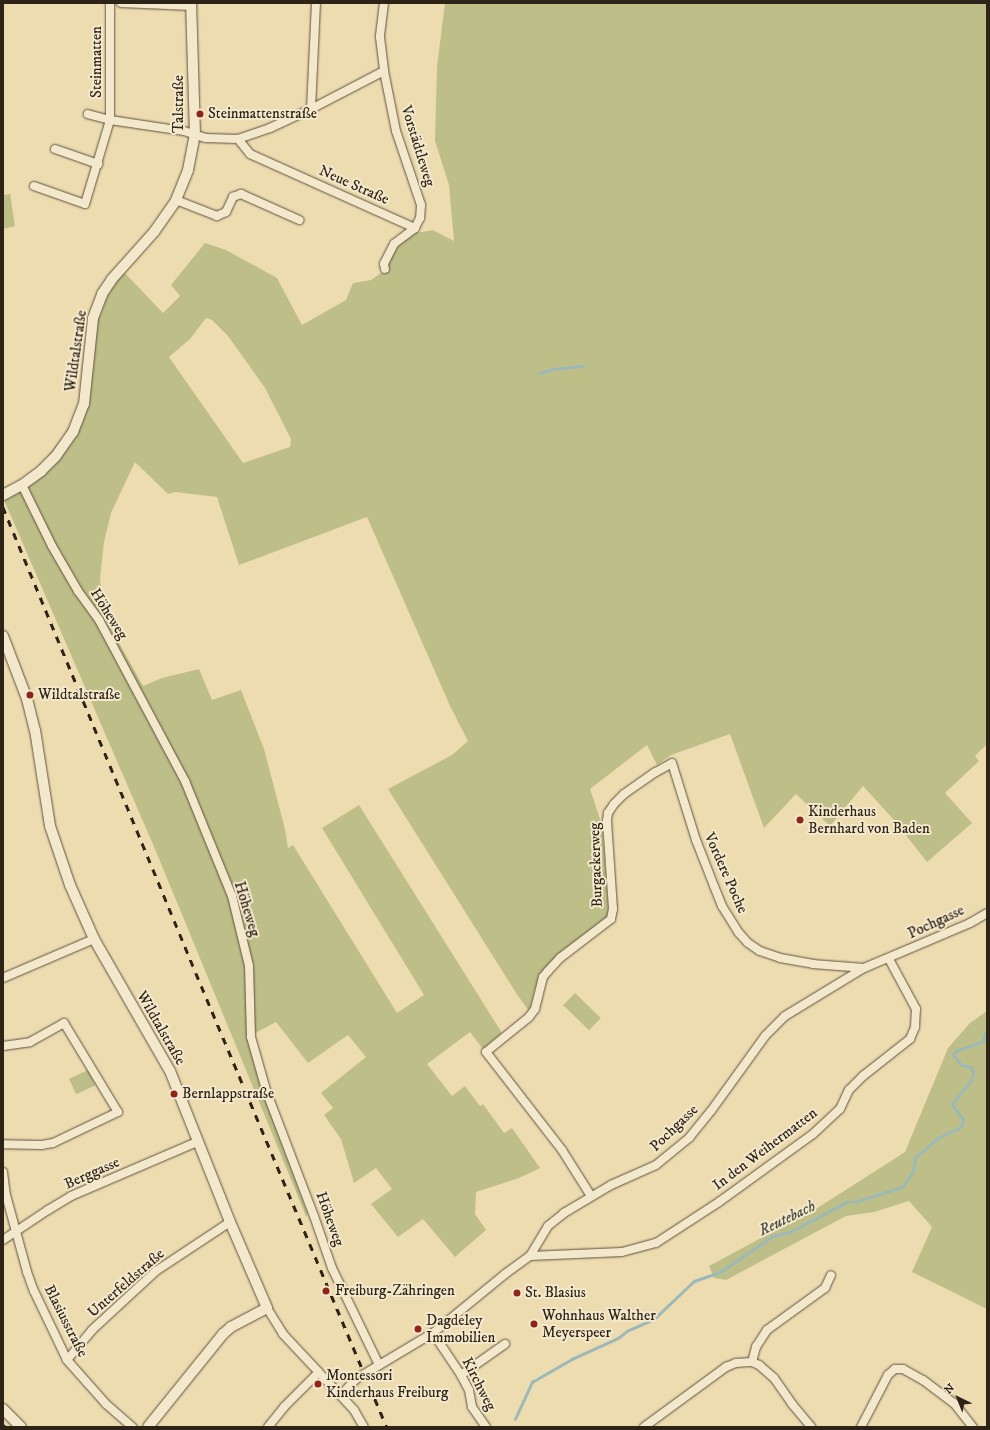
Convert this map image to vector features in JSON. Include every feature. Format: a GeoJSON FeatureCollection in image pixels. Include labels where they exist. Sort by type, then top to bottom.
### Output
{"type":"FeatureCollection","features":[{"type":"Feature","properties":{"kind":"street","name":"Steinmatten"},"geometry":{"type":"LineString","coordinates":[[99,162],[110,120],[110,3]]}},
{"type":"Feature","properties":{"kind":"street"},"geometry":{"type":"LineString","coordinates":[[121,3],[191,5]]}},
{"type":"Feature","properties":{"kind":"street"},"geometry":{"type":"LineString","coordinates":[[311,109],[316,3]]}},
{"type":"Feature","properties":{"kind":"street","name":"Vorstädtleweg"},"geometry":{"type":"LineString","coordinates":[[384,3],[380,37],[384,71],[396,131],[421,205],[420,218],[415,228]]}},
{"type":"Feature","properties":{"kind":"street","name":"Talstraße"},"geometry":{"type":"LineString","coordinates":[[175,201],[188,170],[195,135],[191,5]]}},
{"type":"Feature","properties":{"kind":"street"},"geometry":{"type":"LineString","coordinates":[[195,135],[206,138],[238,139],[270,128],[311,109],[384,71]]}},
{"type":"Feature","properties":{"kind":"street","name":"Steinmatten"},"geometry":{"type":"LineString","coordinates":[[88,114],[110,120],[184,131],[195,135]]}},
{"type":"Feature","properties":{"kind":"street","name":"Neue Straße"},"geometry":{"type":"LineString","coordinates":[[238,139],[250,154],[415,228]]}},
{"type":"Feature","properties":{"kind":"street"},"geometry":{"type":"LineString","coordinates":[[34,186],[85,204],[99,162],[55,149]]}},
{"type":"Feature","properties":{"kind":"street"},"geometry":{"type":"LineString","coordinates":[[175,201],[217,216],[226,212],[233,198],[241,194],[299,220]]}},
{"type":"Feature","properties":{"kind":"street","name":"Wildtalstraße"},"geometry":{"type":"LineString","coordinates":[[7,493],[36,475],[56,456],[69,438],[79,418],[86,388],[93,318],[102,294],[112,279],[154,232],[175,201]]}},
{"type":"Feature","properties":{"kind":"street"},"geometry":{"type":"LineString","coordinates":[[385,269],[384,264],[394,244],[415,228]]}},
{"type":"Feature","properties":{"kind":"street","name":"Höheweg"},"geometry":{"type":"LineString","coordinates":[[22,485],[52,546],[78,591],[99,620],[185,781],[232,896],[249,966],[251,1037],[267,1093],[338,1283],[379,1365]]}},
{"type":"Feature","properties":{"kind":"street","name":"Wildtalstraße"},"geometry":{"type":"LineString","coordinates":[[3,636],[27,699],[35,730],[50,826],[70,885],[94,938],[170,1071],[197,1142],[267,1308],[283,1334],[341,1395],[354,1410],[364,1427]]}},
{"type":"Feature","properties":{"kind":"street","name":"Vordere Poche"},"geometry":{"type":"LineString","coordinates":[[672,763],[696,840],[722,906],[739,933],[748,943],[760,951],[780,958],[813,964],[864,968]]}},
{"type":"Feature","properties":{"kind":"street","name":"Burgackerweg"},"geometry":{"type":"LineString","coordinates":[[591,1196],[562,1150],[486,1052],[528,1017],[535,1009],[543,977],[548,971],[572,949],[611,920],[613,909],[607,822],[608,813],[624,794],[672,763]]}},
{"type":"Feature","properties":{"kind":"street","name":"Pochgasse"},"geometry":{"type":"LineString","coordinates":[[341,1395],[356,1379],[433,1333],[505,1274],[530,1256],[548,1226],[564,1213],[591,1196],[656,1165],[688,1138],[711,1111],[765,1036],[785,1016],[864,968],[970,923],[987,913]]}},
{"type":"Feature","properties":{"kind":"street"},"geometry":{"type":"LineString","coordinates":[[3,978],[94,938]]}},
{"type":"Feature","properties":{"kind":"street","name":"In den Weihermatten"},"geometry":{"type":"LineString","coordinates":[[530,1256],[622,1252],[656,1243],[719,1202],[813,1134],[840,1109],[849,1090],[863,1076],[910,1039],[915,1026],[916,1009],[888,959]]}},
{"type":"Feature","properties":{"kind":"street"},"geometry":{"type":"LineString","coordinates":[[3,1046],[30,1042],[64,1023],[118,1112],[53,1143],[42,1145],[3,1144]]}},
{"type":"Feature","properties":{"kind":"street","name":"Berggasse"},"geometry":{"type":"LineString","coordinates":[[3,1240],[16,1230],[71,1196],[197,1142]]}},
{"type":"Feature","properties":{"kind":"street","name":"Blasiusstraße"},"geometry":{"type":"LineString","coordinates":[[3,1172],[5,1195],[34,1291],[66,1360],[106,1404],[132,1427]]}},
{"type":"Feature","properties":{"kind":"street","name":"Unterfeldstraße"},"geometry":{"type":"LineString","coordinates":[[66,1360],[92,1330],[156,1271],[230,1222]]}},
{"type":"Feature","properties":{"kind":"street"},"geometry":{"type":"LineString","coordinates":[[752,1362],[756,1347],[767,1330],[825,1288],[831,1275]]}},
{"type":"Feature","properties":{"kind":"street"},"geometry":{"type":"LineString","coordinates":[[148,1427],[231,1326],[267,1308]]}},
{"type":"Feature","properties":{"kind":"street","name":"Kirchweg"},"geometry":{"type":"LineString","coordinates":[[433,1333],[461,1375],[469,1390],[472,1406],[486,1427]]}},
{"type":"Feature","properties":{"kind":"street"},"geometry":{"type":"LineString","coordinates":[[461,1375],[505,1344]]}},
{"type":"Feature","properties":{"kind":"street"},"geometry":{"type":"LineString","coordinates":[[644,1427],[726,1367],[736,1363],[752,1362],[759,1365],[774,1378],[792,1404],[811,1427]]}},
{"type":"Feature","properties":{"kind":"street"},"geometry":{"type":"LineString","coordinates":[[861,1427],[888,1375],[895,1369],[903,1369],[924,1380],[954,1403],[973,1427]]}},
{"type":"Feature","properties":{"kind":"street"},"geometry":{"type":"LineString","coordinates":[[268,1427],[284,1407],[319,1372]]}},
{"type":"Feature","properties":{"kind":"street"},"geometry":{"type":"LineString","coordinates":[[4,1410],[21,1427]]}},
{"type":"Feature","properties":{"kind":"green space"},"geometry":{"type":"Polygon","coordinates":[[[445,3],[987,3],[987,744],[975,756],[979,761],[945,793],[972,823],[927,862],[894,820],[863,786],[830,826],[796,794],[764,828],[730,734],[671,755],[657,765],[647,745],[590,789],[602,825],[609,916],[558,955],[539,975],[529,1011],[518,996],[388,789],[452,755],[468,741],[451,708],[367,517],[239,565],[217,497],[175,492],[168,494],[135,462],[111,513],[104,542],[100,579],[105,618],[143,686],[162,678],[199,669],[212,700],[241,690],[264,749],[285,829],[288,848],[293,845],[397,1013],[424,995],[322,828],[359,805],[502,1033],[483,1049],[470,1032],[427,1064],[452,1096],[465,1086],[480,1106],[483,1104],[504,1133],[512,1128],[540,1168],[519,1178],[476,1192],[475,1214],[486,1230],[455,1257],[423,1219],[398,1237],[371,1204],[392,1189],[376,1168],[354,1183],[341,1139],[324,1115],[333,1108],[321,1093],[366,1057],[348,1035],[308,1063],[276,1022],[248,1037],[264,1094],[308,1215],[306,1216],[155,849],[4,500],[12,497],[8,487],[29,476],[42,463],[64,436],[71,423],[78,406],[88,318],[99,318],[108,295],[123,271],[163,313],[180,296],[171,285],[205,243],[226,250],[277,278],[302,325],[346,300],[353,283],[371,280],[387,269],[388,260],[397,244],[416,233],[433,230],[454,241],[449,185],[435,141],[437,66],[445,3]],[[206,318],[190,339],[169,357],[243,463],[290,447],[291,439],[265,388],[228,336],[212,320],[206,318]]]}},
{"type":"Feature","properties":{"kind":"green space"},"geometry":{"type":"Polygon","coordinates":[[[10,194],[15,226],[3,229],[3,195],[10,194]]]}},
{"type":"Feature","properties":{"kind":"green space"},"geometry":{"type":"Polygon","coordinates":[[[575,993],[601,1018],[589,1030],[563,1005],[575,993]]]}},
{"type":"Feature","properties":{"kind":"green space"},"geometry":{"type":"Polygon","coordinates":[[[987,1011],[987,1309],[912,1272],[932,1227],[909,1201],[874,1212],[846,1216],[726,1280],[714,1278],[709,1266],[819,1207],[905,1152],[948,1048],[970,1023],[987,1011]]]}},
{"type":"Feature","properties":{"kind":"green space"},"geometry":{"type":"Polygon","coordinates":[[[88,1070],[95,1085],[76,1094],[69,1079],[88,1070]]]}},
{"type":"Feature","properties":{"kind":"waterway"},"geometry":{"type":"LineString","coordinates":[[540,373],[553,369],[583,366]]}},
{"type":"Feature","properties":{"kind":"waterway","name":"Reutebach"},"geometry":{"type":"LineString","coordinates":[[515,1419],[532,1382],[572,1359],[618,1338],[627,1331],[654,1319],[694,1281],[720,1272],[773,1236],[790,1232],[847,1202],[855,1202],[902,1187],[913,1172],[915,1158],[938,1138],[961,1127],[963,1120],[952,1104],[970,1082],[973,1075],[972,1068],[961,1065],[953,1055],[956,1051],[983,1041],[985,1033],[987,1033]]}},
{"type":"Feature","properties":{"kind":"tram line"},"geometry":{"type":"LineString","coordinates":[[3,1424],[7,1427]]}},
{"type":"Feature","properties":{"kind":"railway"},"geometry":{"type":"LineString","coordinates":[[3,507],[196,973],[387,1427]]}},
{"type":"Feature","properties":{"kind":"place","name":"Steinmattenstraße"},"geometry":{"type":"Point","coordinates":[200,114]}},
{"type":"Feature","properties":{"kind":"place","name":"Wildtalstraße"},"geometry":{"type":"Point","coordinates":[30,695]}},
{"type":"Feature","properties":{"kind":"place","name":"Kinderhaus Bernhard von Baden"},"geometry":{"type":"Point","coordinates":[800,820]}},
{"type":"Feature","properties":{"kind":"place","name":"Bernlappstraße"},"geometry":{"type":"Point","coordinates":[174,1094]}},
{"type":"Feature","properties":{"kind":"place","name":"Freiburg-Zähringen"},"geometry":{"type":"Point","coordinates":[326,1291]}},
{"type":"Feature","properties":{"kind":"place","name":"St. Blasius"},"geometry":{"type":"Point","coordinates":[517,1293]}},
{"type":"Feature","properties":{"kind":"place","name":"Wohnhaus Walther Meyerspeer"},"geometry":{"type":"Point","coordinates":[534,1324]}},
{"type":"Feature","properties":{"kind":"place","name":"Dagdeley Immobilien"},"geometry":{"type":"Point","coordinates":[418,1329]}},
{"type":"Feature","properties":{"kind":"place","name":"Montessori Kinderhaus Freiburg"},"geometry":{"type":"Point","coordinates":[318,1384]}}]}
